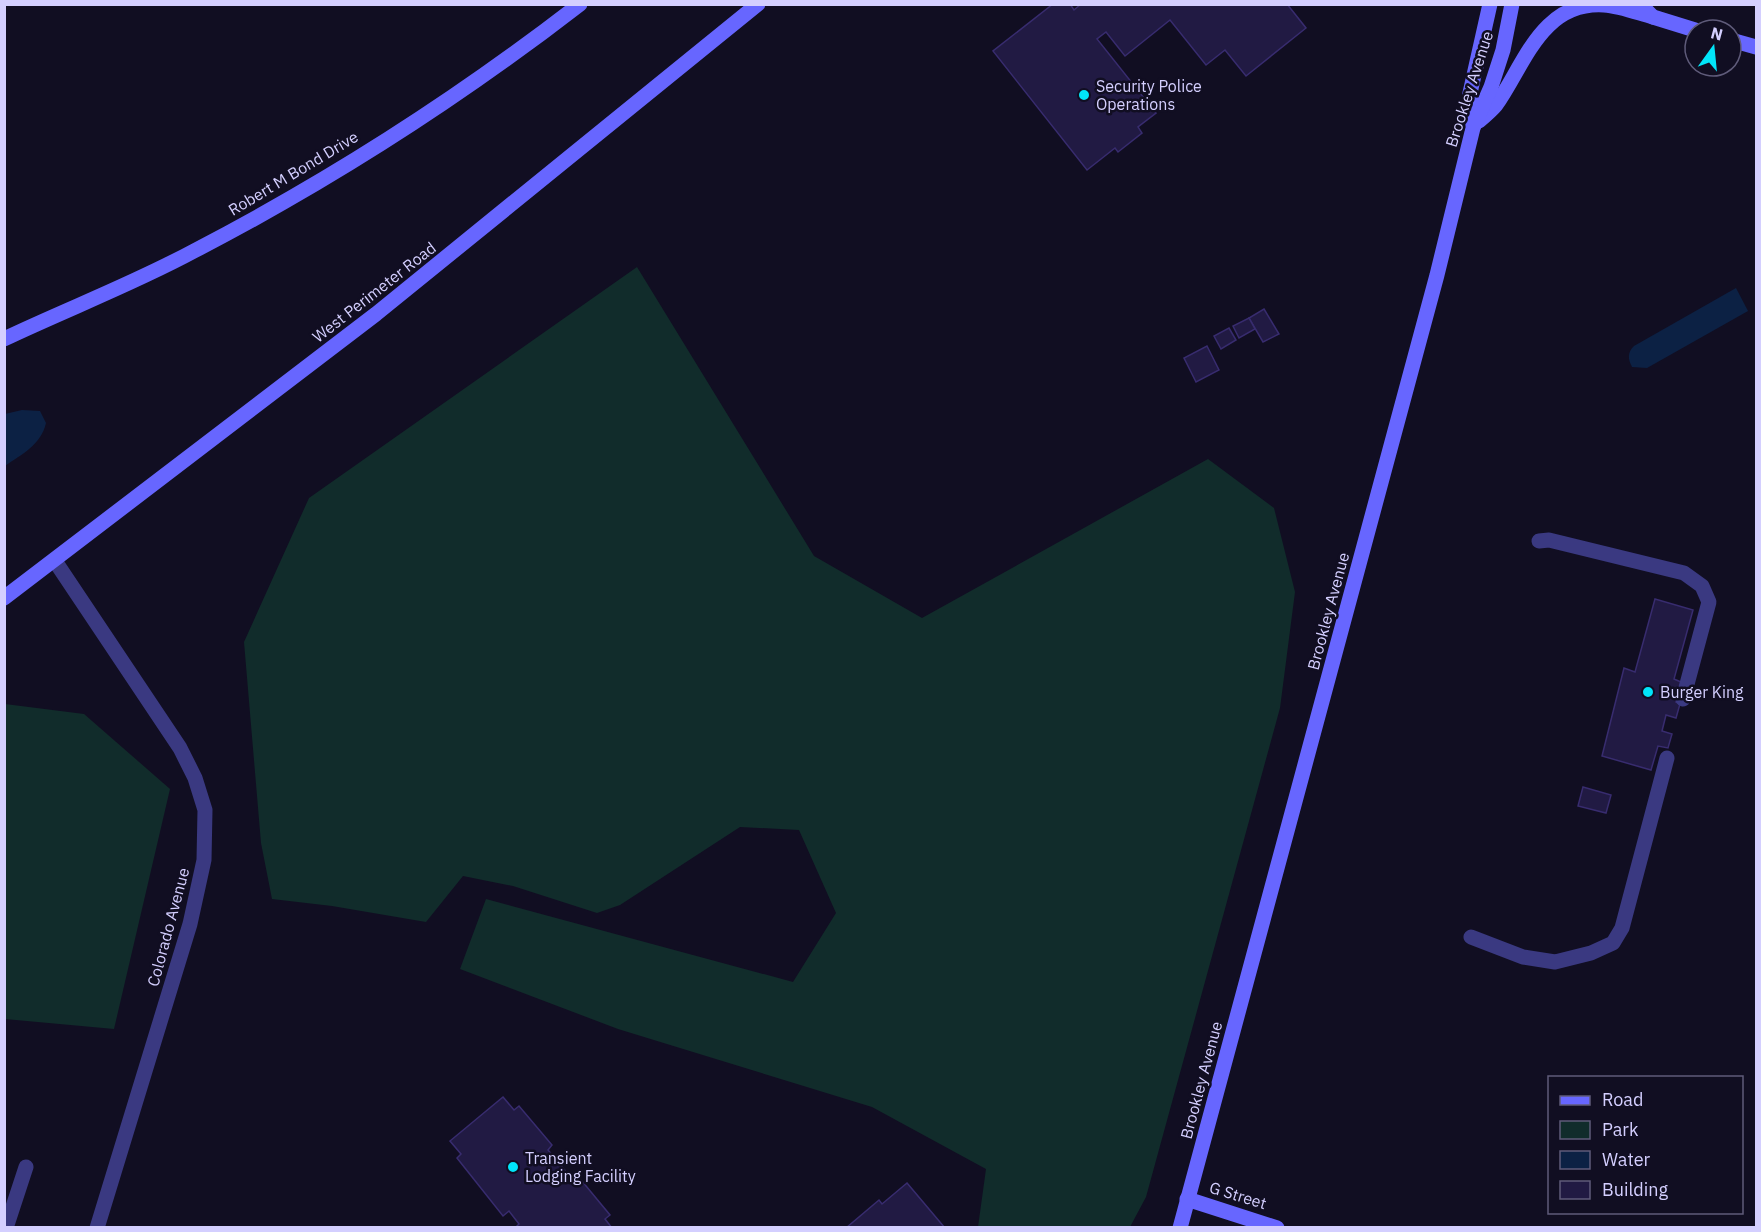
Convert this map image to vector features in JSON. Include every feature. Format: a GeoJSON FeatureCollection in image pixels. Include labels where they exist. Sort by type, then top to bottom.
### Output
{"type":"FeatureCollection","features":[{"type":"Feature","properties":{"kind":"street","name":"Robert M Bond Drive"},"geometry":{"type":"LineString","coordinates":[[4,339],[193,252],[269,210],[499,67],[580,4]]}},
{"type":"Feature","properties":{"kind":"street","name":"West Perimeter Road"},"geometry":{"type":"LineString","coordinates":[[4,598],[376,314],[758,4]]}},
{"type":"Feature","properties":{"kind":"street"},"geometry":{"type":"LineString","coordinates":[[1473,128],[1470,93],[1490,4]]}},
{"type":"Feature","properties":{"kind":"street"},"geometry":{"type":"LineString","coordinates":[[1483,43],[1511,10],[1527,4]]}},
{"type":"Feature","properties":{"kind":"street"},"geometry":{"type":"LineString","coordinates":[[1473,128],[1496,106],[1533,42],[1558,19],[1577,10],[1604,4],[1683,26]]}},
{"type":"Feature","properties":{"kind":"street"},"geometry":{"type":"LineString","coordinates":[[1641,4],[1653,16]]}},
{"type":"Feature","properties":{"kind":"street","name":"Brookley Avenue"},"geometry":{"type":"LineString","coordinates":[[1180,1227],[1437,275],[1473,128],[1491,87],[1511,10]]}},
{"type":"Feature","properties":{"kind":"street"},"geometry":{"type":"LineString","coordinates":[[1539,541],[1549,540],[1684,573],[1702,586],[1709,602],[1683,699]]}},
{"type":"Feature","properties":{"kind":"street","name":"Colorado Avenue"},"geometry":{"type":"LineString","coordinates":[[55,561],[180,748],[195,778],[205,810],[204,860],[190,924],[97,1227]]}},
{"type":"Feature","properties":{"kind":"street"},"geometry":{"type":"LineString","coordinates":[[1471,937],[1523,957],[1555,962],[1591,953],[1613,943],[1622,928],[1667,758]]}},
{"type":"Feature","properties":{"kind":"street"},"geometry":{"type":"LineString","coordinates":[[6,1227],[26,1167]]}},
{"type":"Feature","properties":{"kind":"street","name":"G Street"},"geometry":{"type":"LineString","coordinates":[[1187,1199],[1277,1227]]}},
{"type":"Feature","properties":{"kind":"green space"},"geometry":{"type":"Polygon","coordinates":[[[637,267],[814,556],[922,618],[1208,459],[1274,508],[1295,592],[1280,708],[1146,1197],[1130,1227],[978,1227],[986,1169],[872,1107],[618,1029],[460,969],[486,899],[793,982],[836,913],[799,830],[740,827],[620,905],[597,913],[513,886],[463,876],[426,922],[332,906],[272,899],[261,843],[244,642],[309,498],[637,267]]]}},
{"type":"Feature","properties":{"kind":"green space"},"geometry":{"type":"Polygon","coordinates":[[[5,704],[84,714],[170,789],[114,1029],[5,1019],[5,704]]]}},
{"type":"Feature","properties":{"kind":"water"},"geometry":{"type":"Polygon","coordinates":[[[1736,288],[1748,311],[1647,368],[1632,367],[1629,356],[1634,346],[1736,288]]]}},
{"type":"Feature","properties":{"kind":"water"},"geometry":{"type":"Polygon","coordinates":[[[22,410],[40,411],[46,423],[44,431],[24,453],[5,466],[5,414],[22,410]]]}},
{"type":"Feature","properties":{"kind":"building","name":"Security Police Operations"},"geometry":{"type":"Polygon","coordinates":[[[1053,4],[1070,4],[1074,10],[1081,4],[1287,4],[1306,28],[1246,76],[1225,50],[1206,65],[1170,20],[1125,56],[1106,32],[1097,39],[1156,113],[1138,127],[1142,133],[1118,152],[1115,148],[1087,170],[993,51],[1053,4]]]}},
{"type":"Feature","properties":{"kind":"building"},"geometry":{"type":"Polygon","coordinates":[[[1264,309],[1279,334],[1263,342],[1249,318],[1264,309]]]}},
{"type":"Feature","properties":{"kind":"building"},"geometry":{"type":"Polygon","coordinates":[[[1249,318],[1255,329],[1239,338],[1233,326],[1249,318]]]}},
{"type":"Feature","properties":{"kind":"building"},"geometry":{"type":"Polygon","coordinates":[[[1229,328],[1236,340],[1221,349],[1214,336],[1229,328]]]}},
{"type":"Feature","properties":{"kind":"building"},"geometry":{"type":"Polygon","coordinates":[[[1207,346],[1219,370],[1196,382],[1184,358],[1207,346]]]}},
{"type":"Feature","properties":{"kind":"building","name":"Burger King"},"geometry":{"type":"Polygon","coordinates":[[[1655,599],[1693,610],[1674,679],[1681,682],[1676,702],[1680,704],[1676,718],[1666,715],[1662,731],[1672,734],[1668,748],[1658,746],[1651,770],[1602,756],[1624,668],[1635,672],[1655,599]]]}},
{"type":"Feature","properties":{"kind":"building"},"geometry":{"type":"Polygon","coordinates":[[[1583,787],[1611,795],[1606,813],[1578,806],[1583,787]]]}},
{"type":"Feature","properties":{"kind":"building","name":"Transient Lodging Facility"},"geometry":{"type":"Polygon","coordinates":[[[503,1097],[514,1110],[519,1106],[552,1145],[548,1150],[572,1179],[577,1175],[610,1215],[605,1219],[612,1228],[515,1228],[519,1224],[509,1211],[503,1216],[457,1158],[461,1154],[450,1141],[503,1097]]]}},
{"type":"Feature","properties":{"kind":"building"},"geometry":{"type":"Polygon","coordinates":[[[907,1183],[945,1228],[846,1228],[879,1200],[882,1204],[907,1183]]]}},
{"type":"Feature","properties":{"kind":"place","name":"Security Police Operations"},"geometry":{"type":"Point","coordinates":[1084,95]}},
{"type":"Feature","properties":{"kind":"place","name":"Burger King"},"geometry":{"type":"Point","coordinates":[1648,692]}},
{"type":"Feature","properties":{"kind":"place","name":"Transient Lodging Facility"},"geometry":{"type":"Point","coordinates":[513,1167]}}]}
